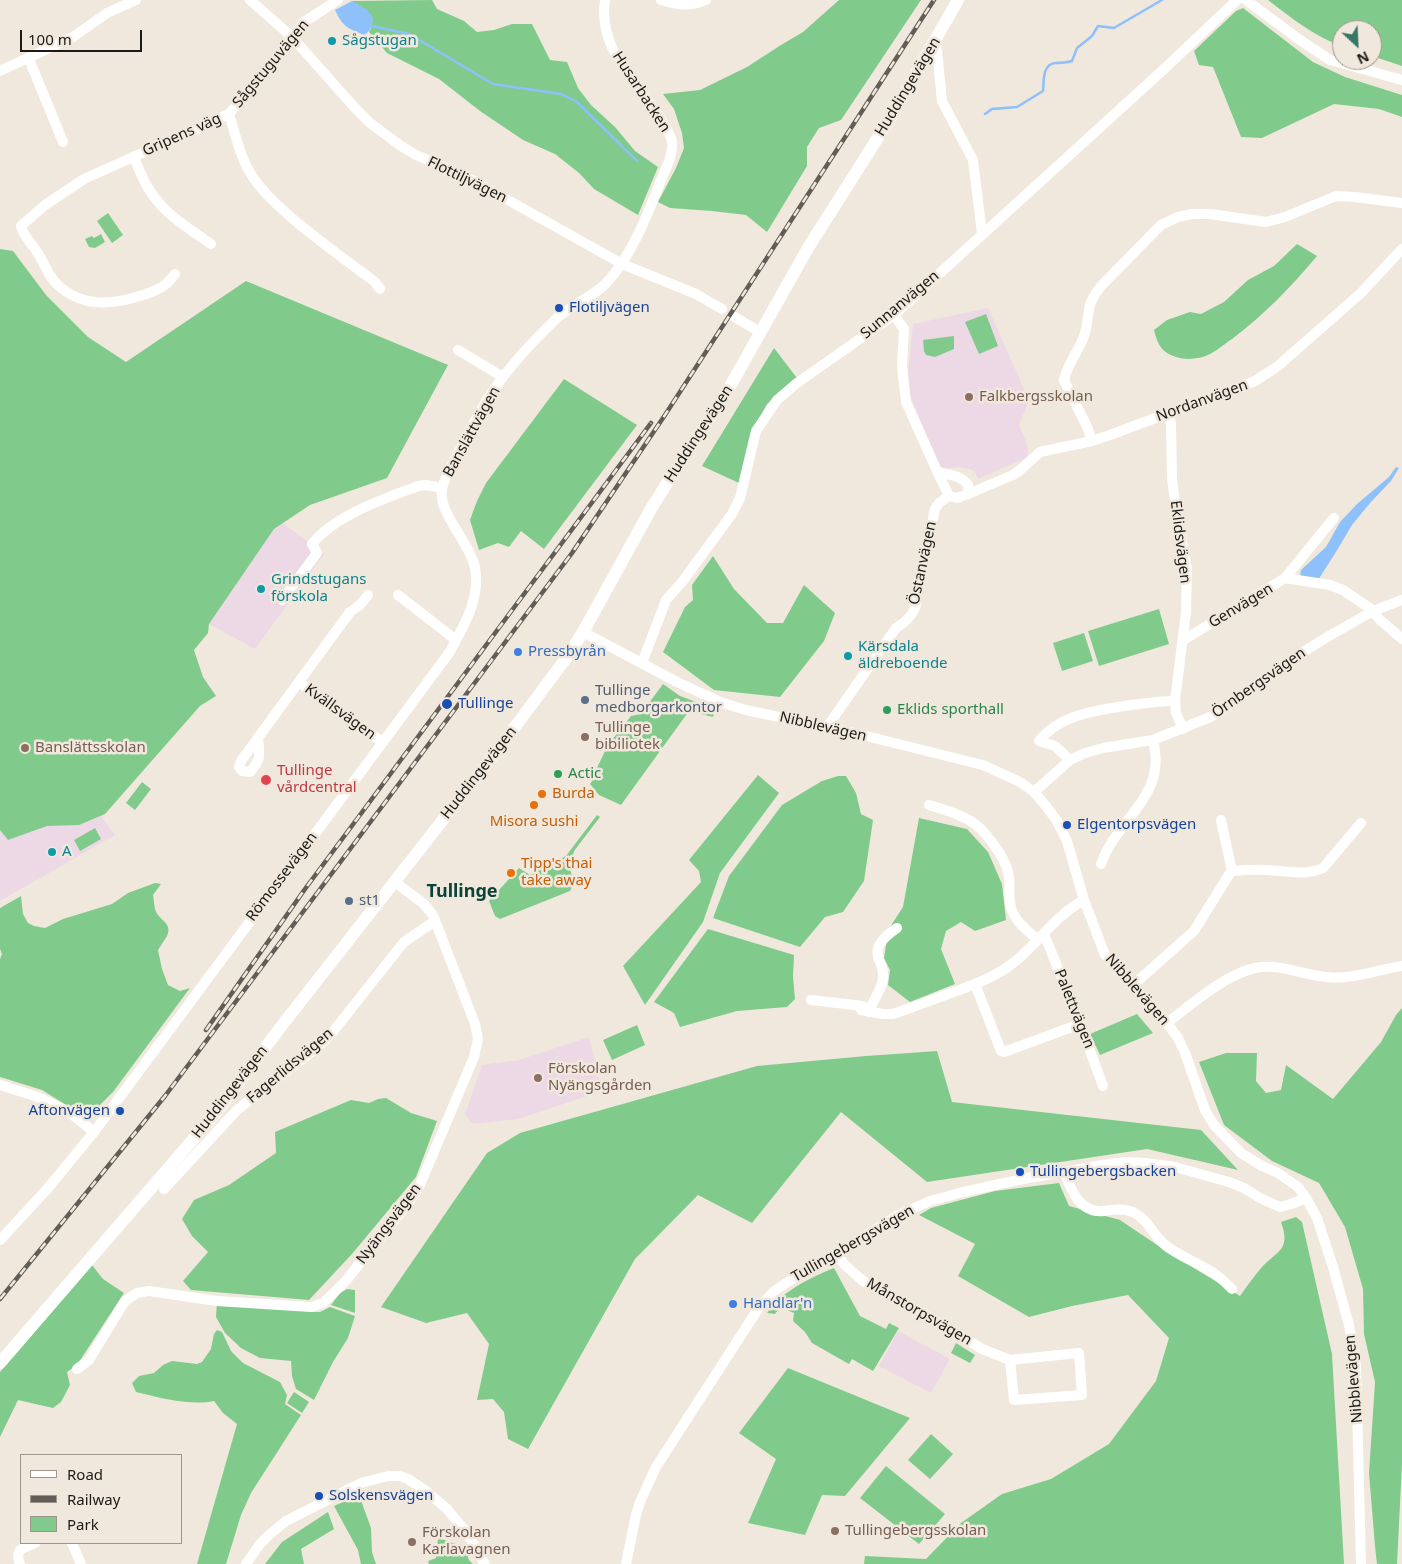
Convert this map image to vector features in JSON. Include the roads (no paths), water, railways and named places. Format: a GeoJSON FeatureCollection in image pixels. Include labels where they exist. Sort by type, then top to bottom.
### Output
{"type":"FeatureCollection","features":[{"type":"Feature","properties":{"kind":"main road","name":"Huddingevägen"},"geometry":{"type":"LineString","coordinates":[[0,1363],[216,1113],[500,747],[561,664],[582,632],[672,474],[724,398],[808,248],[891,117],[958,0]]}},
{"type":"Feature","properties":{"kind":"street"},"geometry":{"type":"LineString","coordinates":[[0,71],[74,37],[107,13],[136,0]]}},
{"type":"Feature","properties":{"kind":"street","name":"Flottiljvägen"},"geometry":{"type":"LineString","coordinates":[[250,0],[292,37],[370,123],[401,146],[416,155],[467,177],[622,264],[696,294],[722,309]]}},
{"type":"Feature","properties":{"kind":"street","name":"Sågstuguvägen"},"geometry":{"type":"LineString","coordinates":[[338,0],[304,22],[229,114],[243,159],[249,172],[260,186],[284,210],[375,282],[380,289]]}},
{"type":"Feature","properties":{"kind":"street","name":"Husarbacken"},"geometry":{"type":"LineString","coordinates":[[605,0],[603,21],[608,40],[623,66],[665,126],[672,145],[669,161],[637,236],[622,264]]}},
{"type":"Feature","properties":{"kind":"street"},"geometry":{"type":"LineString","coordinates":[[660,0],[682,5],[698,4],[706,0]]}},
{"type":"Feature","properties":{"kind":"street","name":"Sunnanvägen"},"geometry":{"type":"LineString","coordinates":[[642,662],[666,600],[682,582],[732,514],[740,498],[756,431],[777,400],[797,383],[894,315],[1163,70],[1237,0]]}},
{"type":"Feature","properties":{"kind":"street"},"geometry":{"type":"LineString","coordinates":[[1246,0],[1330,60],[1402,80]]}},
{"type":"Feature","properties":{"kind":"street"},"geometry":{"type":"LineString","coordinates":[[936,41],[942,101],[973,160],[982,234]]}},
{"type":"Feature","properties":{"kind":"street"},"geometry":{"type":"LineString","coordinates":[[29,58],[63,142]]}},
{"type":"Feature","properties":{"kind":"street","name":"Gripens väg"},"geometry":{"type":"LineString","coordinates":[[175,274],[165,286],[131,299],[101,304],[80,300],[54,281],[39,254],[22,231],[21,226],[45,205],[96,172],[176,139],[229,114]]}},
{"type":"Feature","properties":{"kind":"street","name":"Gripens väg"},"geometry":{"type":"LineString","coordinates":[[134,156],[157,202],[181,223],[211,244]]}},
{"type":"Feature","properties":{"kind":"street"},"geometry":{"type":"LineString","coordinates":[[1092,441],[1064,380],[1066,373],[1084,337],[1090,306],[1094,296],[1102,285],[1161,225],[1178,217],[1192,214],[1210,214],[1266,222],[1285,217],[1336,196],[1402,203]]}},
{"type":"Feature","properties":{"kind":"street","name":"Nordanvägen"},"geometry":{"type":"LineString","coordinates":[[968,494],[1013,475],[1040,452],[1092,441],[1264,376],[1278,366],[1361,293],[1402,249]]}},
{"type":"Feature","properties":{"kind":"street","name":"Banslättvägen"},"geometry":{"type":"LineString","coordinates":[[442,488],[478,413],[514,363],[557,318],[603,287],[622,264]]}},
{"type":"Feature","properties":{"kind":"street"},"geometry":{"type":"LineString","coordinates":[[894,315],[904,329],[902,366],[906,402],[937,471],[949,496],[957,498],[968,494],[968,485],[960,477],[946,475],[937,471]]}},
{"type":"Feature","properties":{"kind":"street"},"geometry":{"type":"LineString","coordinates":[[734,316],[760,332]]}},
{"type":"Feature","properties":{"kind":"street","name":"Banslättvägen"},"geometry":{"type":"LineString","coordinates":[[458,350],[503,377]]}},
{"type":"Feature","properties":{"kind":"street","name":"Eklidsvägen"},"geometry":{"type":"LineString","coordinates":[[1169,413],[1172,478],[1176,512],[1187,569],[1186,612],[1175,701],[1176,713],[1183,728]]}},
{"type":"Feature","properties":{"kind":"street"},"geometry":{"type":"LineString","coordinates":[[282,600],[317,553],[312,544],[319,535],[334,523],[418,486],[426,485],[442,488]]}},
{"type":"Feature","properties":{"kind":"street","name":"Römossevägen"},"geometry":{"type":"LineString","coordinates":[[0,1240],[94,1132],[443,661],[456,640],[473,602],[476,584],[475,567],[464,539],[446,514],[442,488]]}},
{"type":"Feature","properties":{"kind":"street","name":"Östanvägen"},"geometry":{"type":"LineString","coordinates":[[827,727],[896,628],[908,619],[916,606],[934,509],[939,502],[949,496]]}},
{"type":"Feature","properties":{"kind":"street"},"geometry":{"type":"LineString","coordinates":[[1285,578],[1334,518]]}},
{"type":"Feature","properties":{"kind":"street","name":"Genvägen"},"geometry":{"type":"LineString","coordinates":[[1182,641],[1285,578],[1343,590],[1364,603],[1379,619],[1402,638]]}},
{"type":"Feature","properties":{"kind":"street","name":"Kvällsvägen"},"geometry":{"type":"LineString","coordinates":[[258,739],[350,612],[360,605],[368,594]]}},
{"type":"Feature","properties":{"kind":"street"},"geometry":{"type":"LineString","coordinates":[[398,595],[456,640]]}},
{"type":"Feature","properties":{"kind":"street","name":"Örnbergsvägen"},"geometry":{"type":"LineString","coordinates":[[1034,792],[1070,760],[1085,753],[1103,748],[1153,740],[1208,718],[1223,710],[1303,652],[1373,611],[1402,600]]}},
{"type":"Feature","properties":{"kind":"street","name":"Nibblevägen"},"geometry":{"type":"LineString","coordinates":[[582,632],[677,682],[723,703],[983,765],[1020,782],[1034,792],[1046,806],[1068,841],[1084,900],[1105,955],[1167,1023],[1178,1038],[1185,1052],[1205,1110],[1214,1125],[1241,1153],[1291,1182],[1306,1198],[1316,1218],[1338,1283],[1349,1325],[1356,1366],[1362,1564]]}},
{"type":"Feature","properties":{"kind":"street","name":"Kvällsvägen"},"geometry":{"type":"LineString","coordinates":[[298,682],[382,742]]}},
{"type":"Feature","properties":{"kind":"street"},"geometry":{"type":"LineString","coordinates":[[1070,760],[1055,746],[1039,740],[1052,728],[1076,716],[1095,711],[1175,701]]}},
{"type":"Feature","properties":{"kind":"street"},"geometry":{"type":"LineString","coordinates":[[1101,864],[1108,849],[1140,805],[1154,775],[1156,754],[1153,740]]}},
{"type":"Feature","properties":{"kind":"street"},"geometry":{"type":"LineString","coordinates":[[929,805],[968,819],[987,836],[1008,869],[1010,903],[1013,914],[1016,919],[1040,937]]}},
{"type":"Feature","properties":{"kind":"street"},"geometry":{"type":"LineString","coordinates":[[1221,820],[1232,871]]}},
{"type":"Feature","properties":{"kind":"street"},"geometry":{"type":"LineString","coordinates":[[1232,871],[1266,870],[1297,873],[1317,871],[1323,868],[1361,823]]}},
{"type":"Feature","properties":{"kind":"street"},"geometry":{"type":"LineString","coordinates":[[1132,986],[1194,931],[1232,871]]}},
{"type":"Feature","properties":{"kind":"street","name":"Nyängsvägen"},"geometry":{"type":"LineString","coordinates":[[77,1369],[89,1360],[124,1301],[136,1293],[149,1291],[217,1301],[311,1307],[323,1303],[344,1283],[410,1201],[419,1187],[477,1049],[478,1039],[475,1024],[431,911],[395,882]]}},
{"type":"Feature","properties":{"kind":"street"},"geometry":{"type":"LineString","coordinates":[[811,1000],[863,1006],[862,1010],[869,1012],[893,1014],[975,984],[995,975],[1012,964],[1030,948],[1058,917],[1084,900]]}},
{"type":"Feature","properties":{"kind":"street","name":"Fagerlidsvägen"},"geometry":{"type":"LineString","coordinates":[[164,1190],[237,1110],[332,1033],[404,942],[435,921]]}},
{"type":"Feature","properties":{"kind":"street"},"geometry":{"type":"LineString","coordinates":[[869,1012],[872,1001],[883,982],[884,973],[877,954],[878,948],[891,932],[897,928]]}},
{"type":"Feature","properties":{"kind":"street","name":"Palettvägen"},"geometry":{"type":"LineString","coordinates":[[1040,937],[1047,941],[1103,1086]]}},
{"type":"Feature","properties":{"kind":"street"},"geometry":{"type":"LineString","coordinates":[[1167,1023],[1224,982],[1252,969],[1262,967],[1282,969],[1341,978],[1402,966]]}},
{"type":"Feature","properties":{"kind":"street"},"geometry":{"type":"LineString","coordinates":[[975,984],[1001,1051],[1004,1052],[1080,1024]]}},
{"type":"Feature","properties":{"kind":"street"},"geometry":{"type":"LineString","coordinates":[[0,1086],[38,1097],[69,1112],[94,1132]]}},
{"type":"Feature","properties":{"kind":"street","name":"Tullingebergsvägen"},"geometry":{"type":"LineString","coordinates":[[626,1564],[640,1502],[656,1467],[758,1309],[773,1292],[788,1281],[836,1254],[898,1215],[930,1201],[963,1192],[1117,1163],[1146,1162],[1174,1166],[1244,1188],[1265,1201],[1280,1207],[1306,1198]]}},
{"type":"Feature","properties":{"kind":"street"},"geometry":{"type":"LineString","coordinates":[[1064,1172],[1074,1194],[1087,1208],[1098,1211],[1122,1208],[1134,1213],[1147,1222],[1166,1246],[1212,1272],[1232,1289]]}},
{"type":"Feature","properties":{"kind":"street","name":"Månstorpsvägen"},"geometry":{"type":"LineString","coordinates":[[836,1254],[863,1281],[982,1348],[1010,1360],[1079,1354],[1082,1395],[1014,1400],[1010,1360]]}},
{"type":"Feature","properties":{"kind":"street"},"geometry":{"type":"LineString","coordinates":[[246,1564],[269,1534],[286,1521],[361,1483],[388,1476],[400,1476],[426,1491],[446,1508],[467,1533],[486,1564]]}},
{"type":"Feature","properties":{"kind":"street"},"geometry":{"type":"LineString","coordinates":[[20,1564],[18,1558],[19,1551],[32,1544]]}},
{"type":"Feature","properties":{"kind":"street"},"geometry":{"type":"LineString","coordinates":[[72,1544],[81,1564]]}},
{"type":"Feature","properties":{"kind":"water"},"geometry":{"type":"Polygon","coordinates":[[[352,1],[367,10],[372,17],[371,28],[364,35],[346,26],[335,10],[352,1]]]}},
{"type":"Feature","properties":{"kind":"water"},"geometry":{"type":"Polygon","coordinates":[[[1396,467],[1399,468],[1391,481],[1352,525],[1318,580],[1300,577],[1301,570],[1326,547],[1340,522],[1357,504],[1389,477],[1396,467]]]}},
{"type":"Feature","properties":{"kind":"waterway"},"geometry":{"type":"LineString","coordinates":[[985,114],[992,109],[1017,107],[1043,91],[1045,74],[1048,67],[1051,64],[1072,61],[1077,48],[1092,36],[1098,26],[1114,28],[1162,0]]}},
{"type":"Feature","properties":{"kind":"waterway"},"geometry":{"type":"LineString","coordinates":[[372,26],[409,34],[493,84],[561,94],[577,102],[637,161]]}},
{"type":"Feature","properties":{"kind":"railway"},"geometry":{"type":"LineString","coordinates":[[0,1299],[165,1096],[572,553],[665,415],[934,0]]}},
{"type":"Feature","properties":{"kind":"railway"},"geometry":{"type":"LineString","coordinates":[[206,1030],[305,889],[651,423]]}},
{"type":"Feature","properties":{"kind":"place","name":"Sågstugan"},"geometry":{"type":"Point","coordinates":[332,41]}},
{"type":"Feature","properties":{"kind":"place","name":"Flotiljvägen"},"geometry":{"type":"Point","coordinates":[559,308]}},
{"type":"Feature","properties":{"kind":"place","name":"Falkbergsskolan"},"geometry":{"type":"Point","coordinates":[969,397]}},
{"type":"Feature","properties":{"kind":"place","name":"Grindstugans förskola"},"geometry":{"type":"Point","coordinates":[261,589]}},
{"type":"Feature","properties":{"kind":"place","name":"Pressbyrån"},"geometry":{"type":"Point","coordinates":[518,652]}},
{"type":"Feature","properties":{"kind":"place","name":"Kärsdala äldreboende"},"geometry":{"type":"Point","coordinates":[848,656]}},
{"type":"Feature","properties":{"kind":"place","name":"Tullinge medborgarkontor"},"geometry":{"type":"Point","coordinates":[585,700]}},
{"type":"Feature","properties":{"kind":"place","name":"Tullinge"},"geometry":{"type":"Point","coordinates":[447,704]}},
{"type":"Feature","properties":{"kind":"place","name":"Eklids sporthall"},"geometry":{"type":"Point","coordinates":[887,710]}},
{"type":"Feature","properties":{"kind":"place","name":"Tullinge bibiliotek"},"geometry":{"type":"Point","coordinates":[585,737]}},
{"type":"Feature","properties":{"kind":"place","name":"Banslättsskolan"},"geometry":{"type":"Point","coordinates":[25,748]}},
{"type":"Feature","properties":{"kind":"place","name":"Actic"},"geometry":{"type":"Point","coordinates":[558,774]}},
{"type":"Feature","properties":{"kind":"place","name":"Tullinge vårdcentral"},"geometry":{"type":"Point","coordinates":[266,780]}},
{"type":"Feature","properties":{"kind":"place","name":"Burda"},"geometry":{"type":"Point","coordinates":[542,794]}},
{"type":"Feature","properties":{"kind":"place","name":"Misora sushi"},"geometry":{"type":"Point","coordinates":[534,805]}},
{"type":"Feature","properties":{"kind":"place","name":"Elgentorpsvägen"},"geometry":{"type":"Point","coordinates":[1067,825]}},
{"type":"Feature","properties":{"kind":"place","name":"A"},"geometry":{"type":"Point","coordinates":[52,852]}},
{"type":"Feature","properties":{"kind":"place","name":"Tipp's thai take away"},"geometry":{"type":"Point","coordinates":[511,873]}},
{"type":"Feature","properties":{"kind":"place","name":"st1"},"geometry":{"type":"Point","coordinates":[349,901]}},
{"type":"Feature","properties":{"kind":"place","name":"Förskolan Nyängsgården"},"geometry":{"type":"Point","coordinates":[538,1078]}},
{"type":"Feature","properties":{"kind":"place","name":"Aftonvägen"},"geometry":{"type":"Point","coordinates":[120,1111]}},
{"type":"Feature","properties":{"kind":"place","name":"Tullingebergsbacken"},"geometry":{"type":"Point","coordinates":[1020,1172]}},
{"type":"Feature","properties":{"kind":"place","name":"Handlar'n"},"geometry":{"type":"Point","coordinates":[733,1304]}},
{"type":"Feature","properties":{"kind":"place","name":"Solskensvägen"},"geometry":{"type":"Point","coordinates":[319,1496]}},
{"type":"Feature","properties":{"kind":"place","name":"Tullingebergsskolan"},"geometry":{"type":"Point","coordinates":[835,1531]}},
{"type":"Feature","properties":{"kind":"place","name":"Förskolan Karlavagnen"},"geometry":{"type":"Point","coordinates":[412,1542]}},
{"type":"Feature","properties":{"kind":"district","name":"Tullinge"},"geometry":{"type":"Point","coordinates":[462,892]}}]}
